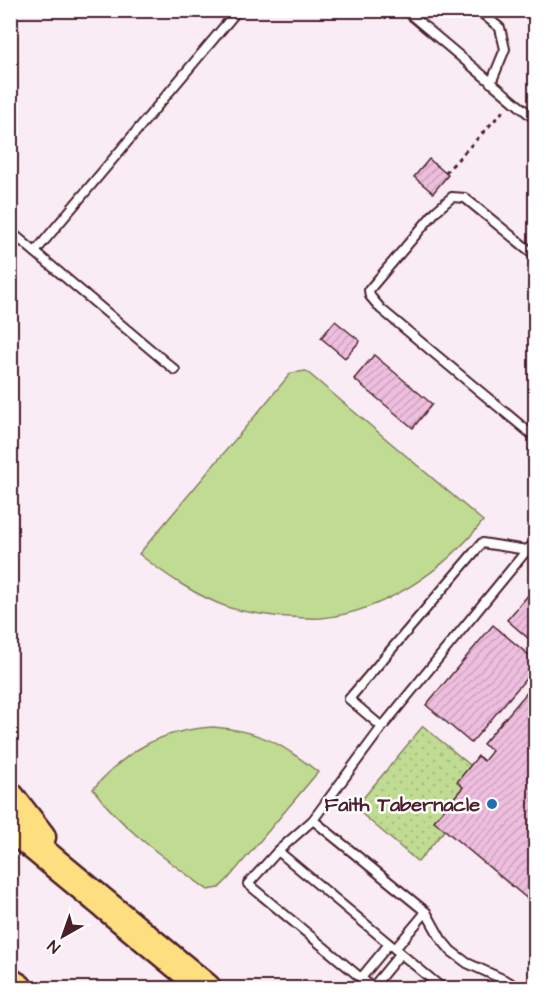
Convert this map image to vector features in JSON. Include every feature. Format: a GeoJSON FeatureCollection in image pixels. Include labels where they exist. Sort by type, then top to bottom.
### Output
{"type":"FeatureCollection","features":[{"type":"Feature","properties":{"kind":"highway"},"geometry":{"type":"LineString","coordinates":[[10,797],[67,873]]}},
{"type":"Feature","properties":{"kind":"highway"},"geometry":{"type":"LineString","coordinates":[[10,826],[206,988]]}},
{"type":"Feature","properties":{"kind":"highway"},"geometry":{"type":"LineString","coordinates":[[10,983],[18,988]]}},
{"type":"Feature","properties":{"kind":"lane"},"geometry":{"type":"LineString","coordinates":[[35,252],[238,10]]}},
{"type":"Feature","properties":{"kind":"lane"},"geometry":{"type":"LineString","coordinates":[[405,10],[536,120]]}},
{"type":"Feature","properties":{"kind":"lane"},"geometry":{"type":"LineString","coordinates":[[478,10],[500,28],[505,49],[491,83]]}},
{"type":"Feature","properties":{"kind":"lane"},"geometry":{"type":"LineString","coordinates":[[489,19],[496,10]]}},
{"type":"Feature","properties":{"kind":"lane"},"geometry":{"type":"LineString","coordinates":[[536,256],[465,198],[452,197],[436,211],[369,290],[370,296],[381,309],[536,438]]}},
{"type":"Feature","properties":{"kind":"lane"},"geometry":{"type":"LineString","coordinates":[[10,231],[175,370]]}},
{"type":"Feature","properties":{"kind":"lane"},"geometry":{"type":"LineString","coordinates":[[395,949],[373,988],[248,884],[278,851],[313,820],[382,727],[536,542]]}},
{"type":"Feature","properties":{"kind":"lane"},"geometry":{"type":"LineString","coordinates":[[382,727],[349,699],[482,543],[527,550]]}},
{"type":"Feature","properties":{"kind":"lane"},"geometry":{"type":"LineString","coordinates":[[313,820],[426,912],[441,939],[451,951],[466,963],[509,982],[517,988]]}},
{"type":"Feature","properties":{"kind":"lane"},"geometry":{"type":"LineString","coordinates":[[278,851],[442,988]]}},
{"type":"Feature","properties":{"kind":"lane"},"geometry":{"type":"LineString","coordinates":[[361,978],[395,949],[426,912]]}},
{"type":"Feature","properties":{"kind":"path"},"geometry":{"type":"LineString","coordinates":[[445,173],[507,107]]}},
{"type":"Feature","properties":{"kind":"green space"},"geometry":{"type":"Polygon","coordinates":[[[306,371],[483,521],[451,556],[432,572],[390,598],[368,607],[321,618],[275,616],[230,608],[182,585],[139,554],[291,373],[306,371]]]}},
{"type":"Feature","properties":{"kind":"green space"},"geometry":{"type":"Polygon","coordinates":[[[423,726],[487,779],[418,862],[355,808],[423,726]]]}},
{"type":"Feature","properties":{"kind":"green space"},"geometry":{"type":"Polygon","coordinates":[[[213,727],[257,735],[269,740],[293,753],[318,772],[228,879],[219,888],[208,890],[132,831],[93,789],[119,763],[146,744],[177,732],[213,727]]]}},
{"type":"Feature","properties":{"kind":"building"},"geometry":{"type":"Polygon","coordinates":[[[429,159],[448,175],[433,193],[414,177],[429,159]]]}},
{"type":"Feature","properties":{"kind":"building"},"geometry":{"type":"Polygon","coordinates":[[[335,321],[360,341],[345,358],[321,338],[335,321]]]}},
{"type":"Feature","properties":{"kind":"building"},"geometry":{"type":"Polygon","coordinates":[[[374,355],[432,404],[413,428],[354,379],[374,355]]]}},
{"type":"Feature","properties":{"kind":"building"},"geometry":{"type":"Polygon","coordinates":[[[536,586],[536,645],[507,620],[536,586]]]}},
{"type":"Feature","properties":{"kind":"building"},"geometry":{"type":"Polygon","coordinates":[[[493,625],[536,661],[536,667],[471,743],[426,705],[493,625]]]}},
{"type":"Feature","properties":{"kind":"building","name":"Faith Tabernacle"},"geometry":{"type":"Polygon","coordinates":[[[536,682],[536,906],[434,821],[463,787],[457,782],[478,756],[484,761],[492,751],[483,744],[536,682]]]}},
{"type":"Feature","properties":{"kind":"place","name":"Faith Tabernacle"},"geometry":{"type":"Point","coordinates":[492,804]}}]}
